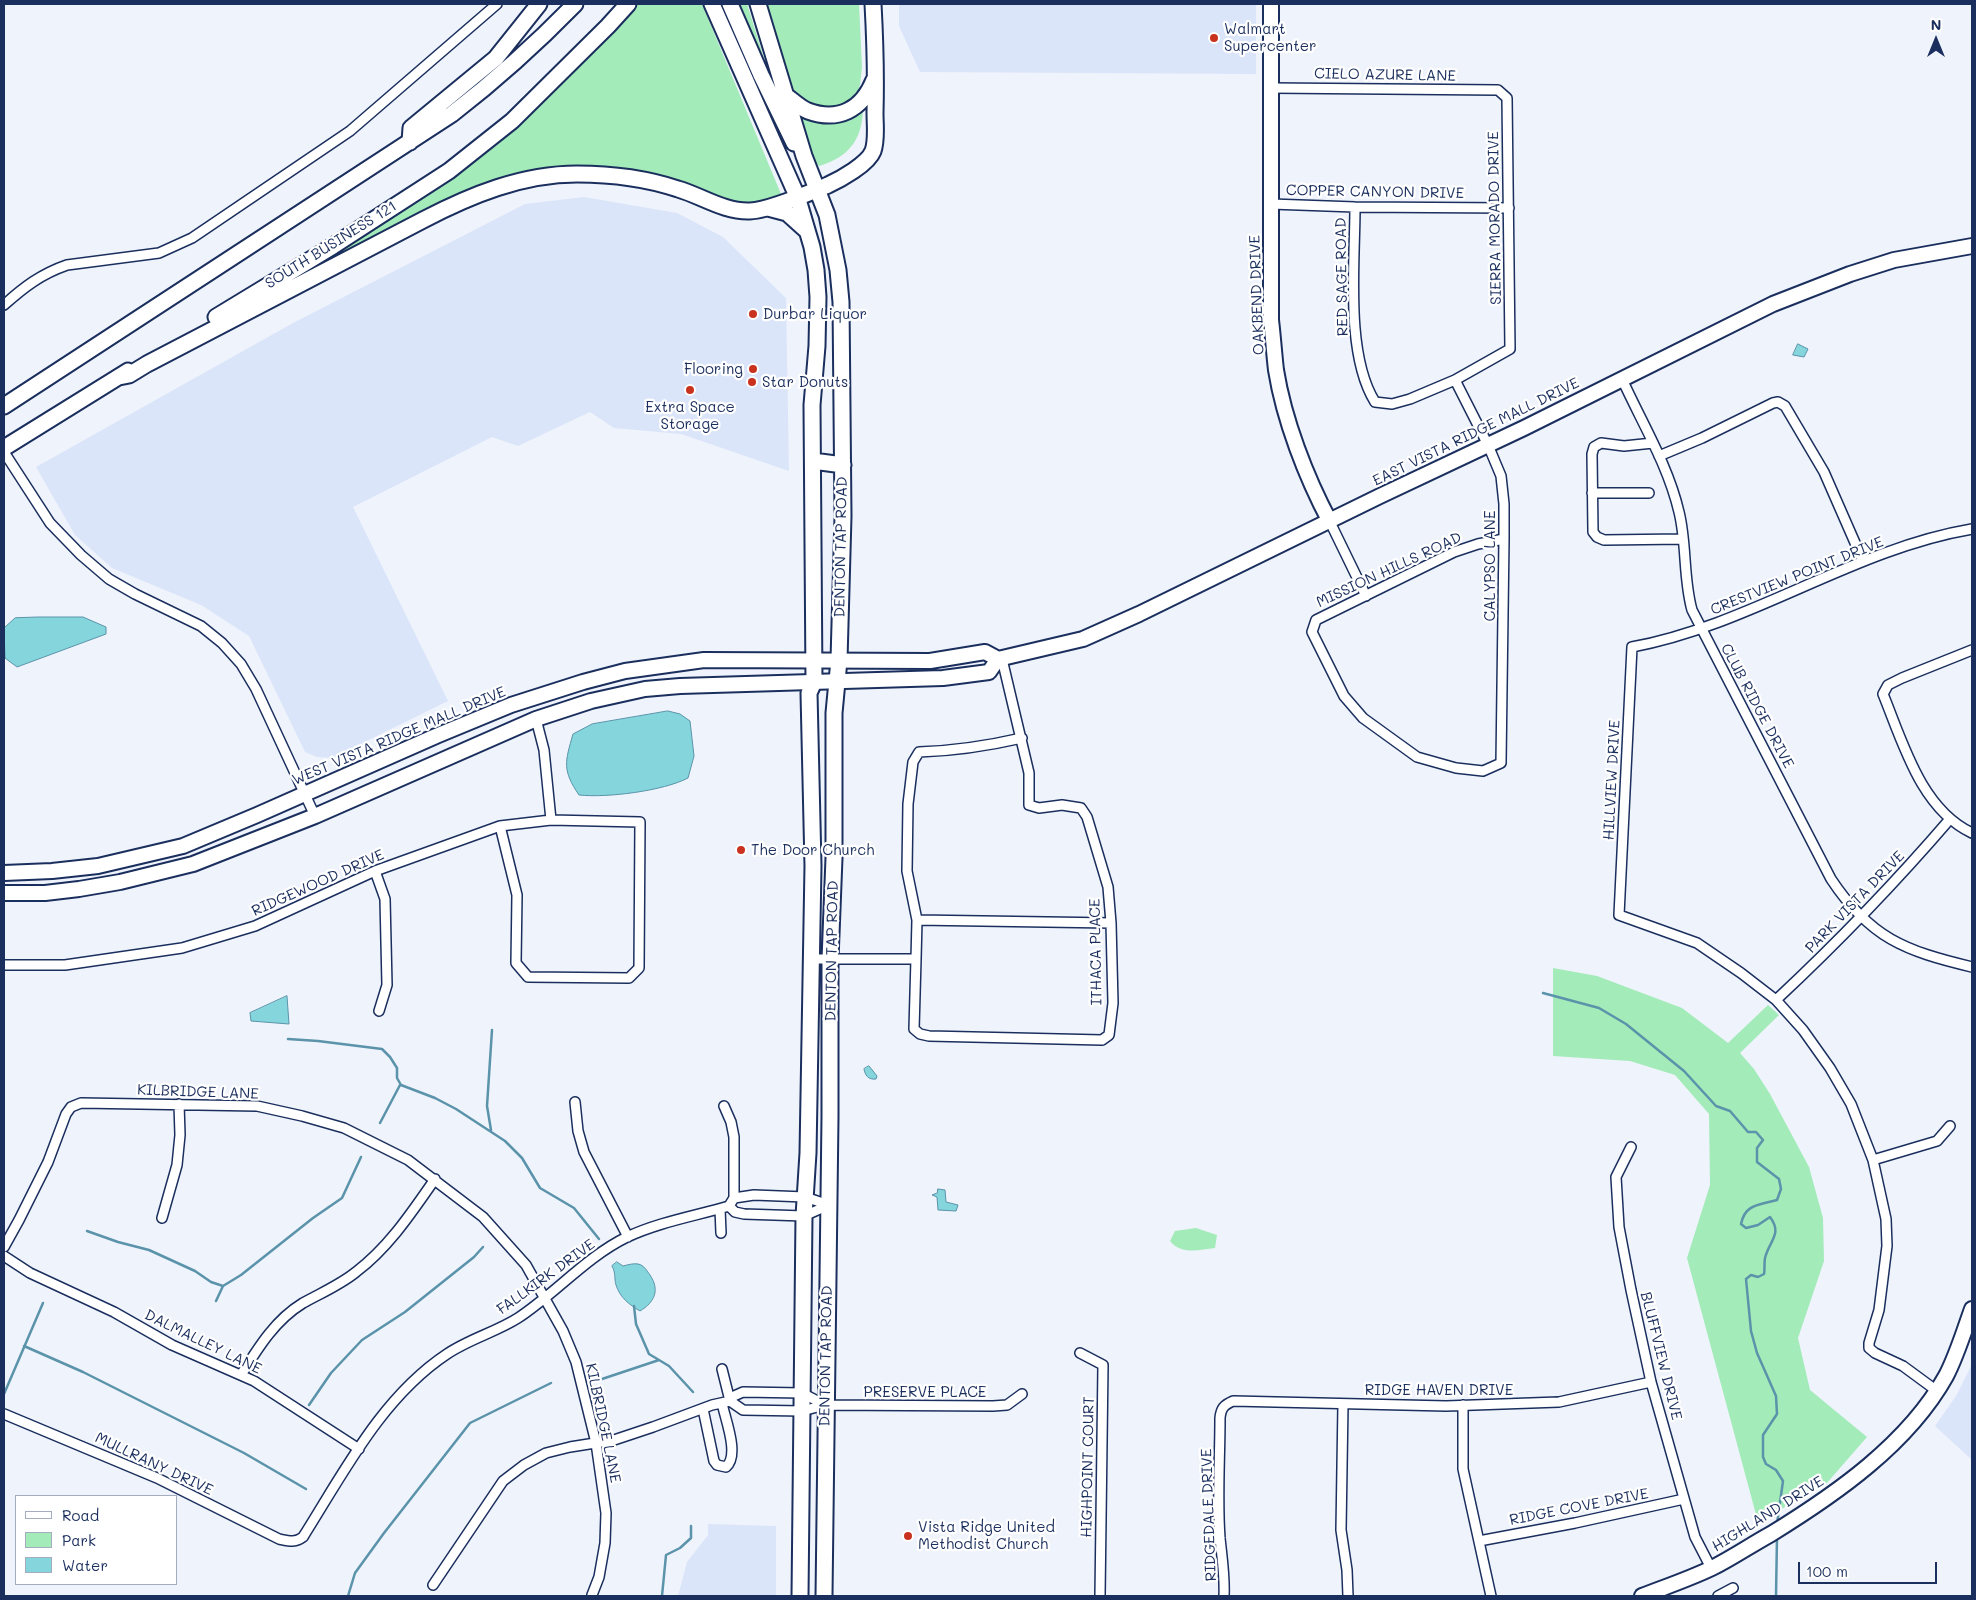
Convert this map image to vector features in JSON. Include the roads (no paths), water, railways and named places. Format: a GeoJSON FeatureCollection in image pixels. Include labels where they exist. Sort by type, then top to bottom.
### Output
{"type":"FeatureCollection","features":[{"type":"Feature","properties":{"kind":"main road"},"geometry":{"type":"LineString","coordinates":[[410,142],[411,128],[496,58],[539,4]]}},
{"type":"Feature","properties":{"kind":"main road"},"geometry":{"type":"LineString","coordinates":[[4,406],[410,142],[490,84],[539,40],[575,4]]}},
{"type":"Feature","properties":{"kind":"main road","name":"SOUTH BUSINESS 121"},"geometry":{"type":"LineString","coordinates":[[4,448],[332,246],[449,170],[512,121],[628,4]]}},
{"type":"Feature","properties":{"kind":"main road","name":"DENTON TAP ROAD"},"geometry":{"type":"LineString","coordinates":[[712,4],[797,196],[808,232],[816,270],[818,297],[812,405],[814,682],[809,693],[813,866],[808,1153],[804,1216],[800,1596]]}},
{"type":"Feature","properties":{"kind":"main road"},"geometry":{"type":"LineString","coordinates":[[730,4],[792,140],[804,156]]}},
{"type":"Feature","properties":{"kind":"main road"},"geometry":{"type":"LineString","coordinates":[[758,4],[785,95],[796,124],[804,156]]}},
{"type":"Feature","properties":{"kind":"main road"},"geometry":{"type":"LineString","coordinates":[[825,211],[835,189],[872,153],[874,147],[876,77],[873,4]]}},
{"type":"Feature","properties":{"kind":"main road","name":"OAKBEND DRIVE"},"geometry":{"type":"LineString","coordinates":[[1271,4],[1271,320],[1276,371],[1302,462],[1316,496],[1330,522]]}},
{"type":"Feature","properties":{"kind":"main road"},"geometry":{"type":"LineString","coordinates":[[785,95],[806,111],[828,116],[847,111],[858,105],[869,93],[876,77]]}},
{"type":"Feature","properties":{"kind":"main road","name":"DENTON TAP ROAD"},"geometry":{"type":"LineString","coordinates":[[804,156],[825,211],[838,270],[841,302],[843,465],[839,660],[834,713],[834,858],[830,960],[824,1596]]}},
{"type":"Feature","properties":{"kind":"main road"},"geometry":{"type":"LineString","coordinates":[[120,377],[129,375],[457,202],[518,182],[548,176],[606,174],[646,180],[679,189],[732,210],[750,211],[768,208],[817,190],[851,172]]}},
{"type":"Feature","properties":{"kind":"main road"},"geometry":{"type":"LineString","coordinates":[[768,208],[787,213],[808,232]]}},
{"type":"Feature","properties":{"kind":"main road","name":"EAST VISTA RIDGE MALL DRIVE"},"geometry":{"type":"LineString","coordinates":[[814,682],[944,678],[989,672],[1000,659],[1083,639],[1488,446],[1773,304],[1850,274],[1916,255],[1972,246]]}},
{"type":"Feature","properties":{"kind":"main road"},"geometry":{"type":"LineString","coordinates":[[813,461],[843,465]]}},
{"type":"Feature","properties":{"kind":"main road","name":"EAST VISTA RIDGE MALL DRIVE"},"geometry":{"type":"LineString","coordinates":[[814,660],[937,660],[984,652],[1000,659]]}},
{"type":"Feature","properties":{"kind":"main road","name":"WEST VISTA RIDGE MALL DRIVE"},"geometry":{"type":"LineString","coordinates":[[4,873],[98,866],[183,846],[304,795],[444,732],[539,695],[625,671],[704,660],[814,660]]}},
{"type":"Feature","properties":{"kind":"main road"},"geometry":{"type":"LineString","coordinates":[[4,894],[45,894],[78,889],[193,864],[315,816],[536,719],[591,701],[645,690],[711,684],[814,682]]}},
{"type":"Feature","properties":{"kind":"main road"},"geometry":{"type":"LineString","coordinates":[[536,719],[539,695]]}},
{"type":"Feature","properties":{"kind":"main road","name":"HIGHLAND DRIVE"},"geometry":{"type":"LineString","coordinates":[[1642,1596],[1662,1593],[1764,1538],[1824,1501],[1888,1447],[1911,1425],[1936,1391],[1958,1348],[1972,1309]]}},
{"type":"Feature","properties":{"kind":"street"},"geometry":{"type":"LineString","coordinates":[[4,305],[26,285],[52,270],[74,264],[159,252],[192,238],[350,131],[497,4]]}},
{"type":"Feature","properties":{"kind":"street","name":"CIELO AZURE LANE"},"geometry":{"type":"LineString","coordinates":[[1271,88],[1498,90]]}},
{"type":"Feature","properties":{"kind":"street","name":"SIERRA MORADO DRIVE"},"geometry":{"type":"LineString","coordinates":[[1455,380],[1510,349],[1507,98],[1498,90]]}},
{"type":"Feature","properties":{"kind":"street","name":"COPPER CANYON DRIVE"},"geometry":{"type":"LineString","coordinates":[[1271,204],[1355,207],[1508,208]]}},
{"type":"Feature","properties":{"kind":"street","name":"RED SAGE ROAD"},"geometry":{"type":"LineString","coordinates":[[1355,207],[1354,314],[1356,339],[1368,390],[1376,402],[1392,404],[1410,399],[1455,380]]}},
{"type":"Feature","properties":{"kind":"street","name":"CLUB RIDGE DRIVE"},"geometry":{"type":"LineString","coordinates":[[1622,379],[1667,473],[1680,514],[1687,590],[1692,610],[1831,879],[1860,917],[1877,931],[1922,953],[1972,967]]}},
{"type":"Feature","properties":{"kind":"street","name":"CALYPSO LANE"},"geometry":{"type":"LineString","coordinates":[[1316,620],[1312,632],[1344,696],[1363,718],[1418,757],[1456,768],[1483,771],[1500,763],[1504,539],[1504,504],[1501,476],[1455,380]]}},
{"type":"Feature","properties":{"kind":"street"},"geometry":{"type":"LineString","coordinates":[[1659,456],[1702,438],[1773,402],[1782,404],[1806,439],[1824,472],[1863,561]]}},
{"type":"Feature","properties":{"kind":"street"},"geometry":{"type":"LineString","coordinates":[[1653,443],[1624,446],[1598,444],[1592,454],[1593,532],[1604,540],[1683,539]]}},
{"type":"Feature","properties":{"kind":"street"},"geometry":{"type":"LineString","coordinates":[[4,452],[50,523],[81,555],[109,579],[135,594],[201,626],[222,643],[241,664],[256,690],[315,816]]}},
{"type":"Feature","properties":{"kind":"street"},"geometry":{"type":"LineString","coordinates":[[1592,493],[1649,493]]}},
{"type":"Feature","properties":{"kind":"street","name":"OAKBEND DRIVE"},"geometry":{"type":"LineString","coordinates":[[1330,522],[1366,596]]}},
{"type":"Feature","properties":{"kind":"street","name":"CRESTVIEW POINT DRIVE"},"geometry":{"type":"LineString","coordinates":[[1632,647],[1661,642],[1701,630],[1802,589],[1863,561],[1932,538],[1972,529]]}},
{"type":"Feature","properties":{"kind":"street","name":"MISSION HILLS ROAD"},"geometry":{"type":"LineString","coordinates":[[1316,620],[1454,552],[1478,544],[1504,539]]}},
{"type":"Feature","properties":{"kind":"street","name":"HILLVIEW DRIVE"},"geometry":{"type":"LineString","coordinates":[[1632,647],[1618,915],[1697,943],[1776,1000]]}},
{"type":"Feature","properties":{"kind":"street"},"geometry":{"type":"LineString","coordinates":[[1972,650],[1902,678],[1888,685],[1882,694],[1926,791],[1950,819],[1972,832]]}},
{"type":"Feature","properties":{"kind":"street","name":"ITHACA PLACE"},"geometry":{"type":"LineString","coordinates":[[916,959],[914,1029],[920,1034],[929,1036],[1102,1040],[1109,1035],[1113,1003],[1108,887],[1087,817],[1081,808],[1062,805],[1039,808],[1029,805],[1029,774],[1022,738],[1000,659]]}},
{"type":"Feature","properties":{"kind":"street"},"geometry":{"type":"LineString","coordinates":[[536,719],[544,750],[551,820]]}},
{"type":"Feature","properties":{"kind":"street"},"geometry":{"type":"LineString","coordinates":[[812,959],[916,959],[917,920],[907,871],[908,804],[913,762],[919,752],[952,751],[990,746],[1022,738]]}},
{"type":"Feature","properties":{"kind":"street","name":"PARK VISTA DRIVE"},"geometry":{"type":"LineString","coordinates":[[1776,1000],[1910,866],[1950,819]]}},
{"type":"Feature","properties":{"kind":"street","name":"RIDGEWOOD DRIVE"},"geometry":{"type":"LineString","coordinates":[[4,965],[65,965],[182,948],[254,926],[375,871],[500,826],[551,820],[640,822],[638,968],[629,978],[528,976],[516,963],[517,895],[500,826]]}},
{"type":"Feature","properties":{"kind":"street"},"geometry":{"type":"LineString","coordinates":[[375,871],[385,899],[387,985],[379,1010]]}},
{"type":"Feature","properties":{"kind":"street"},"geometry":{"type":"LineString","coordinates":[[917,920],[1111,923]]}},
{"type":"Feature","properties":{"kind":"street"},"geometry":{"type":"LineString","coordinates":[[1776,1000],[1803,1030],[1830,1068],[1851,1104],[1873,1160],[1886,1219],[1887,1246],[1878,1310],[1869,1343],[1870,1348],[1874,1353],[1904,1366],[1936,1391]]}},
{"type":"Feature","properties":{"kind":"street","name":"KILBRIDGE LANE"},"geometry":{"type":"LineString","coordinates":[[4,1246],[20,1220],[48,1162],[66,1114],[71,1107],[81,1102],[257,1106],[311,1118],[344,1128],[408,1160],[483,1216],[505,1240],[526,1265],[564,1332],[576,1362],[596,1443],[606,1513],[605,1543],[599,1578],[592,1595]]}},
{"type":"Feature","properties":{"kind":"street"},"geometry":{"type":"LineString","coordinates":[[576,1102],[578,1132],[584,1152],[628,1237]]}},
{"type":"Feature","properties":{"kind":"street"},"geometry":{"type":"LineString","coordinates":[[162,1218],[177,1165],[180,1135],[179,1104]]}},
{"type":"Feature","properties":{"kind":"street"},"geometry":{"type":"LineString","coordinates":[[724,1106],[731,1122],[734,1137],[734,1198]]}},
{"type":"Feature","properties":{"kind":"street"},"geometry":{"type":"LineString","coordinates":[[1873,1160],[1937,1142],[1950,1126]]}},
{"type":"Feature","properties":{"kind":"street","name":"BLUFFVIEW DRIVE"},"geometry":{"type":"LineString","coordinates":[[1631,1147],[1616,1177],[1619,1227],[1630,1290],[1651,1382],[1695,1538],[1711,1568]]}},
{"type":"Feature","properties":{"kind":"street"},"geometry":{"type":"LineString","coordinates":[[241,1375],[260,1346],[277,1325],[302,1304],[356,1273],[378,1253],[415,1208],[435,1179]]}},
{"type":"Feature","properties":{"kind":"street"},"geometry":{"type":"LineString","coordinates":[[722,1233],[724,1207],[734,1198],[754,1195],[805,1197],[829,1205]]}},
{"type":"Feature","properties":{"kind":"street"},"geometry":{"type":"LineString","coordinates":[[724,1207],[744,1214],[804,1216],[829,1205]]}},
{"type":"Feature","properties":{"kind":"street","name":"FALLKIRK DRIVE"},"geometry":{"type":"LineString","coordinates":[[291,1542],[303,1536],[358,1449],[393,1403],[423,1372],[470,1340],[517,1318],[578,1269],[628,1237],[668,1222],[724,1207]]}},
{"type":"Feature","properties":{"kind":"street","name":"DALMALLEY LANE"},"geometry":{"type":"LineString","coordinates":[[4,1256],[30,1273],[114,1312],[172,1345],[241,1375],[358,1449]]}},
{"type":"Feature","properties":{"kind":"street","name":"HIGHPOINT COURT"},"geometry":{"type":"LineString","coordinates":[[1080,1353],[1103,1365],[1100,1596]]}},
{"type":"Feature","properties":{"kind":"street"},"geometry":{"type":"LineString","coordinates":[[703,1409],[714,1461],[717,1466],[726,1467],[730,1463],[733,1451],[722,1369]]}},
{"type":"Feature","properties":{"kind":"street","name":"RIDGE HAVEN DRIVE"},"geometry":{"type":"LineString","coordinates":[[1225,1404],[1233,1401],[1463,1405],[1559,1402],[1651,1382]]}},
{"type":"Feature","properties":{"kind":"street"},"geometry":{"type":"LineString","coordinates":[[433,1585],[503,1481],[524,1465],[546,1453],[614,1440],[726,1402],[743,1392],[802,1393],[825,1405]]}},
{"type":"Feature","properties":{"kind":"street","name":"PRESERVE PLACE"},"geometry":{"type":"LineString","coordinates":[[825,1405],[993,1406],[1007,1405],[1022,1394]]}},
{"type":"Feature","properties":{"kind":"street"},"geometry":{"type":"LineString","coordinates":[[726,1402],[743,1410],[802,1411],[825,1405]]}},
{"type":"Feature","properties":{"kind":"street","name":"RIDGEDALE DRIVE"},"geometry":{"type":"LineString","coordinates":[[1224,1596],[1225,1578],[1220,1538],[1220,1418],[1221,1410],[1225,1404]]}},
{"type":"Feature","properties":{"kind":"street"},"geometry":{"type":"LineString","coordinates":[[1344,1404],[1341,1530],[1347,1570],[1348,1596]]}},
{"type":"Feature","properties":{"kind":"street"},"geometry":{"type":"LineString","coordinates":[[1463,1405],[1463,1469],[1491,1596]]}},
{"type":"Feature","properties":{"kind":"street","name":"MULLRANY DRIVE"},"geometry":{"type":"LineString","coordinates":[[4,1414],[157,1478],[279,1539],[291,1542]]}},
{"type":"Feature","properties":{"kind":"street","name":"RIDGE COVE DRIVE"},"geometry":{"type":"LineString","coordinates":[[1479,1541],[1575,1523],[1684,1499]]}},
{"type":"Feature","properties":{"kind":"street"},"geometry":{"type":"LineString","coordinates":[[1718,1596],[1733,1588]]}},
{"type":"Feature","properties":{"kind":"water"},"geometry":{"type":"Polygon","coordinates":[[[1798,344],[1808,349],[1804,357],[1793,355],[1798,344]]]}},
{"type":"Feature","properties":{"kind":"water"},"geometry":{"type":"Polygon","coordinates":[[[83,617],[106,627],[106,634],[17,667],[5,658],[4,628],[15,618],[83,617]]]}},
{"type":"Feature","properties":{"kind":"water"},"geometry":{"type":"Polygon","coordinates":[[[668,711],[680,714],[690,721],[694,756],[688,778],[650,790],[591,796],[579,795],[570,779],[567,766],[568,752],[573,734],[592,724],[668,711]]]}},
{"type":"Feature","properties":{"kind":"water"},"geometry":{"type":"Polygon","coordinates":[[[287,996],[289,1024],[251,1021],[250,1013],[287,996]]]}},
{"type":"Feature","properties":{"kind":"water"},"geometry":{"type":"Polygon","coordinates":[[[869,1066],[877,1076],[876,1079],[871,1079],[866,1075],[864,1069],[869,1066]]]}},
{"type":"Feature","properties":{"kind":"water"},"geometry":{"type":"Polygon","coordinates":[[[938,1189],[945,1190],[946,1202],[958,1205],[956,1211],[938,1210],[937,1197],[932,1195],[937,1193],[938,1189]]]}},
{"type":"Feature","properties":{"kind":"water"},"geometry":{"type":"Polygon","coordinates":[[[617,1262],[623,1266],[640,1265],[645,1268],[653,1280],[655,1291],[652,1300],[640,1311],[626,1301],[618,1290],[612,1266],[617,1262]]]}},
{"type":"Feature","properties":{"kind":"waterway"},"geometry":{"type":"LineString","coordinates":[[1543,993],[1599,1008],[1626,1024],[1684,1071],[1716,1106],[1730,1111],[1748,1132],[1756,1132],[1763,1140],[1757,1148],[1757,1162],[1779,1179],[1781,1189],[1777,1200],[1749,1209],[1743,1217],[1741,1224],[1746,1228],[1758,1225],[1770,1217],[1775,1228],[1774,1238],[1765,1258],[1764,1274],[1758,1277],[1751,1275],[1746,1279],[1751,1331],[1757,1353],[1776,1396],[1777,1414],[1763,1435],[1763,1457],[1766,1464],[1776,1470],[1783,1481],[1777,1524]]}},
{"type":"Feature","properties":{"kind":"waterway"},"geometry":{"type":"LineString","coordinates":[[491,1130],[487,1106],[492,1030]]}},
{"type":"Feature","properties":{"kind":"waterway"},"geometry":{"type":"LineString","coordinates":[[288,1039],[382,1049],[397,1068],[397,1078],[401,1085],[435,1098],[456,1109],[505,1141],[522,1158],[540,1188],[574,1208],[599,1239]]}},
{"type":"Feature","properties":{"kind":"waterway"},"geometry":{"type":"LineString","coordinates":[[380,1123],[400,1085]]}},
{"type":"Feature","properties":{"kind":"waterway"},"geometry":{"type":"LineString","coordinates":[[216,1301],[223,1286],[241,1275],[313,1218],[342,1198],[361,1157]]}},
{"type":"Feature","properties":{"kind":"waterway"},"geometry":{"type":"LineString","coordinates":[[87,1231],[149,1250],[195,1271],[211,1282],[223,1286]]}},
{"type":"Feature","properties":{"kind":"waterway"},"geometry":{"type":"LineString","coordinates":[[309,1405],[331,1373],[362,1340],[405,1312],[474,1257],[483,1247]]}},
{"type":"Feature","properties":{"kind":"waterway"},"geometry":{"type":"LineString","coordinates":[[4,1394],[43,1303]]}},
{"type":"Feature","properties":{"kind":"waterway"},"geometry":{"type":"LineString","coordinates":[[634,1306],[636,1324],[649,1354],[669,1366],[693,1392]]}},
{"type":"Feature","properties":{"kind":"waterway"},"geometry":{"type":"LineString","coordinates":[[24,1346],[83,1372],[244,1453],[306,1489]]}},
{"type":"Feature","properties":{"kind":"waterway"},"geometry":{"type":"LineString","coordinates":[[599,1380],[659,1360]]}},
{"type":"Feature","properties":{"kind":"waterway"},"geometry":{"type":"LineString","coordinates":[[348,1596],[355,1573],[470,1423],[551,1383]]}},
{"type":"Feature","properties":{"kind":"waterway"},"geometry":{"type":"LineString","coordinates":[[662,1596],[666,1555],[680,1548],[691,1538],[691,1526]]}},
{"type":"Feature","properties":{"kind":"waterway"},"geometry":{"type":"LineString","coordinates":[[1776,1596],[1777,1537]]}},
{"type":"Feature","properties":{"kind":"place","name":"Walmart Supercenter"},"geometry":{"type":"Point","coordinates":[1214,38]}},
{"type":"Feature","properties":{"kind":"place","name":"Durbar Liquor"},"geometry":{"type":"Point","coordinates":[753,314]}},
{"type":"Feature","properties":{"kind":"place","name":"Flooring"},"geometry":{"type":"Point","coordinates":[753,369]}},
{"type":"Feature","properties":{"kind":"place","name":"Star Donuts"},"geometry":{"type":"Point","coordinates":[752,382]}},
{"type":"Feature","properties":{"kind":"place","name":"Extra Space Storage"},"geometry":{"type":"Point","coordinates":[690,390]}},
{"type":"Feature","properties":{"kind":"place","name":"The Door Church"},"geometry":{"type":"Point","coordinates":[741,850]}},
{"type":"Feature","properties":{"kind":"place","name":"Vista Ridge United Methodist Church"},"geometry":{"type":"Point","coordinates":[908,1536]}}]}
